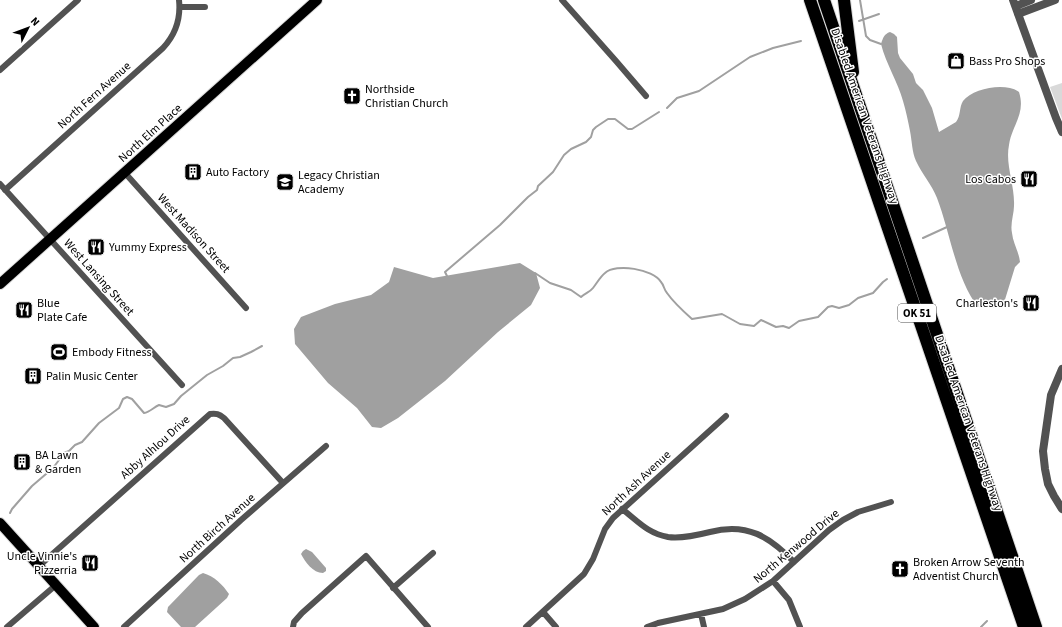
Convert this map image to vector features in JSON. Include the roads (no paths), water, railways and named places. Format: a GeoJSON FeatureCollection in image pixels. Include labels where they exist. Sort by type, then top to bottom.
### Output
{"type":"FeatureCollection","features":[{"type":"Feature","properties":{"kind":"highway","name":"Disabled American Veterans Highway"},"geometry":{"type":"LineString","coordinates":[[810,0],[1024,627]]}},
{"type":"Feature","properties":{"kind":"highway","name":"Disabled American Veterans Highway"},"geometry":{"type":"LineString","coordinates":[[824,0],[1036,627]]}},
{"type":"Feature","properties":{"kind":"highway"},"geometry":{"type":"LineString","coordinates":[[844,0],[857,99]]}},
{"type":"Feature","properties":{"kind":"main road","name":"North Elm Place"},"geometry":{"type":"LineString","coordinates":[[0,284],[315,0]]}},
{"type":"Feature","properties":{"kind":"main road"},"geometry":{"type":"LineString","coordinates":[[0,524],[94,627]]}},
{"type":"Feature","properties":{"kind":"street"},"geometry":{"type":"LineString","coordinates":[[0,70],[78,0]]}},
{"type":"Feature","properties":{"kind":"street"},"geometry":{"type":"LineString","coordinates":[[562,0],[646,96]]}},
{"type":"Feature","properties":{"kind":"street"},"geometry":{"type":"LineString","coordinates":[[1016,6],[1031,0]]}},
{"type":"Feature","properties":{"kind":"street"},"geometry":{"type":"LineString","coordinates":[[1016,6],[1055,0]]}},
{"type":"Feature","properties":{"kind":"street","name":"North Fern Avenue"},"geometry":{"type":"LineString","coordinates":[[5,190],[163,48],[170,40],[176,29],[179,20],[180,3],[205,7]]}},
{"type":"Feature","properties":{"kind":"street"},"geometry":{"type":"LineString","coordinates":[[1016,6],[1062,132]]}},
{"type":"Feature","properties":{"kind":"street","name":"West Madison Street"},"geometry":{"type":"LineString","coordinates":[[125,172],[246,308]]}},
{"type":"Feature","properties":{"kind":"street","name":"West Lansing Street"},"geometry":{"type":"LineString","coordinates":[[0,184],[182,385]]}},
{"type":"Feature","properties":{"kind":"street"},"geometry":{"type":"LineString","coordinates":[[1062,369],[1051,395],[1043,451],[1048,484],[1062,509]]}},
{"type":"Feature","properties":{"kind":"street","name":"Abby Alhlou Drive"},"geometry":{"type":"LineString","coordinates":[[38,566],[210,414],[215,413],[224,418],[283,483]]}},
{"type":"Feature","properties":{"kind":"street","name":"North Ash Avenue"},"geometry":{"type":"LineString","coordinates":[[526,627],[584,574],[594,559],[604,529],[613,518],[726,416]]}},
{"type":"Feature","properties":{"kind":"street","name":"North Birch Avenue"},"geometry":{"type":"LineString","coordinates":[[124,627],[326,446]]}},
{"type":"Feature","properties":{"kind":"street","name":"North Kenwood Drive"},"geometry":{"type":"LineString","coordinates":[[647,627],[658,623],[701,614],[734,604],[760,591],[829,530],[843,520],[858,512],[891,502]]}},
{"type":"Feature","properties":{"kind":"street"},"geometry":{"type":"LineString","coordinates":[[622,509],[644,528],[668,537],[688,536],[723,529],[750,531],[761,535],[776,545],[794,562]]}},
{"type":"Feature","properties":{"kind":"street"},"geometry":{"type":"LineString","coordinates":[[393,588],[433,553]]}},
{"type":"Feature","properties":{"kind":"street"},"geometry":{"type":"LineString","coordinates":[[292,627],[302,612],[366,556],[428,627]]}},
{"type":"Feature","properties":{"kind":"street"},"geometry":{"type":"LineString","coordinates":[[773,581],[789,600],[800,627]]}},
{"type":"Feature","properties":{"kind":"street"},"geometry":{"type":"LineString","coordinates":[[7,627],[56,585]]}},
{"type":"Feature","properties":{"kind":"street"},"geometry":{"type":"LineString","coordinates":[[543,612],[556,627]]}},
{"type":"Feature","properties":{"kind":"street"},"geometry":{"type":"LineString","coordinates":[[701,614],[704,627]]}},
{"type":"Feature","properties":{"kind":"waterway"},"geometry":{"type":"LineString","coordinates":[[860,0],[866,36],[870,40],[881,44]]}},
{"type":"Feature","properties":{"kind":"waterway"},"geometry":{"type":"LineString","coordinates":[[859,21],[879,14]]}},
{"type":"Feature","properties":{"kind":"waterway"},"geometry":{"type":"LineString","coordinates":[[667,108],[677,98],[699,91],[750,57],[773,48],[801,41]]}},
{"type":"Feature","properties":{"kind":"waterway"},"geometry":{"type":"LineString","coordinates":[[448,278],[445,272],[500,225],[537,190],[538,186],[553,172],[564,155],[571,149],[586,142],[591,137],[593,130],[596,127],[608,119],[615,119],[628,129],[632,129],[659,112]]}},
{"type":"Feature","properties":{"kind":"waterway"},"geometry":{"type":"LineString","coordinates":[[923,238],[947,227]]}},
{"type":"Feature","properties":{"kind":"waterway"},"geometry":{"type":"LineString","coordinates":[[535,273],[550,283],[571,290],[581,297],[592,289],[603,275],[610,270],[617,268],[634,269],[657,277],[662,283],[666,292],[692,319],[722,314],[740,324],[754,326],[761,320],[776,327],[783,326],[789,328],[799,321],[818,317],[828,307],[832,306],[839,308],[849,305],[858,298],[873,293],[887,279]]}},
{"type":"Feature","properties":{"kind":"waterway"},"geometry":{"type":"LineString","coordinates":[[10,513],[32,486],[53,468],[59,460],[59,456],[82,442],[99,423],[119,408],[123,399],[127,397],[132,399],[144,413],[159,405],[166,407],[174,404],[181,396],[207,375],[223,366],[233,358],[240,357],[262,346]]}},
{"type":"Feature","properties":{"kind":"waterway"},"geometry":{"type":"LineString","coordinates":[[981,627],[987,621]]}},
{"type":"Feature","properties":{"kind":"place","name":"Bass Pro Shops"},"geometry":{"type":"Point","coordinates":[956,61]}},
{"type":"Feature","properties":{"kind":"place","name":"Northside Christian Church"},"geometry":{"type":"Point","coordinates":[352,96]}},
{"type":"Feature","properties":{"kind":"place","name":"Auto Factory"},"geometry":{"type":"Point","coordinates":[193,172]}},
{"type":"Feature","properties":{"kind":"place","name":"Los Cabos"},"geometry":{"type":"Point","coordinates":[1029,179]}},
{"type":"Feature","properties":{"kind":"place","name":"Legacy Christian Academy"},"geometry":{"type":"Point","coordinates":[285,182]}},
{"type":"Feature","properties":{"kind":"place","name":"Yummy Express"},"geometry":{"type":"Point","coordinates":[96,247]}},
{"type":"Feature","properties":{"kind":"place","name":"Charleston's"},"geometry":{"type":"Point","coordinates":[1031,303]}},
{"type":"Feature","properties":{"kind":"place","name":"Blue Plate Cafe"},"geometry":{"type":"Point","coordinates":[24,310]}},
{"type":"Feature","properties":{"kind":"place","name":"Embody Fitness"},"geometry":{"type":"Point","coordinates":[59,352]}},
{"type":"Feature","properties":{"kind":"place","name":"Palin Music Center"},"geometry":{"type":"Point","coordinates":[33,376]}},
{"type":"Feature","properties":{"kind":"place","name":"BA Lawn & Garden"},"geometry":{"type":"Point","coordinates":[22,462]}},
{"type":"Feature","properties":{"kind":"place","name":"Uncle Vinnie's Pizzerria"},"geometry":{"type":"Point","coordinates":[90,563]}},
{"type":"Feature","properties":{"kind":"place","name":"Broken Arrow Seventh Adventist Church"},"geometry":{"type":"Point","coordinates":[900,569]}}]}
